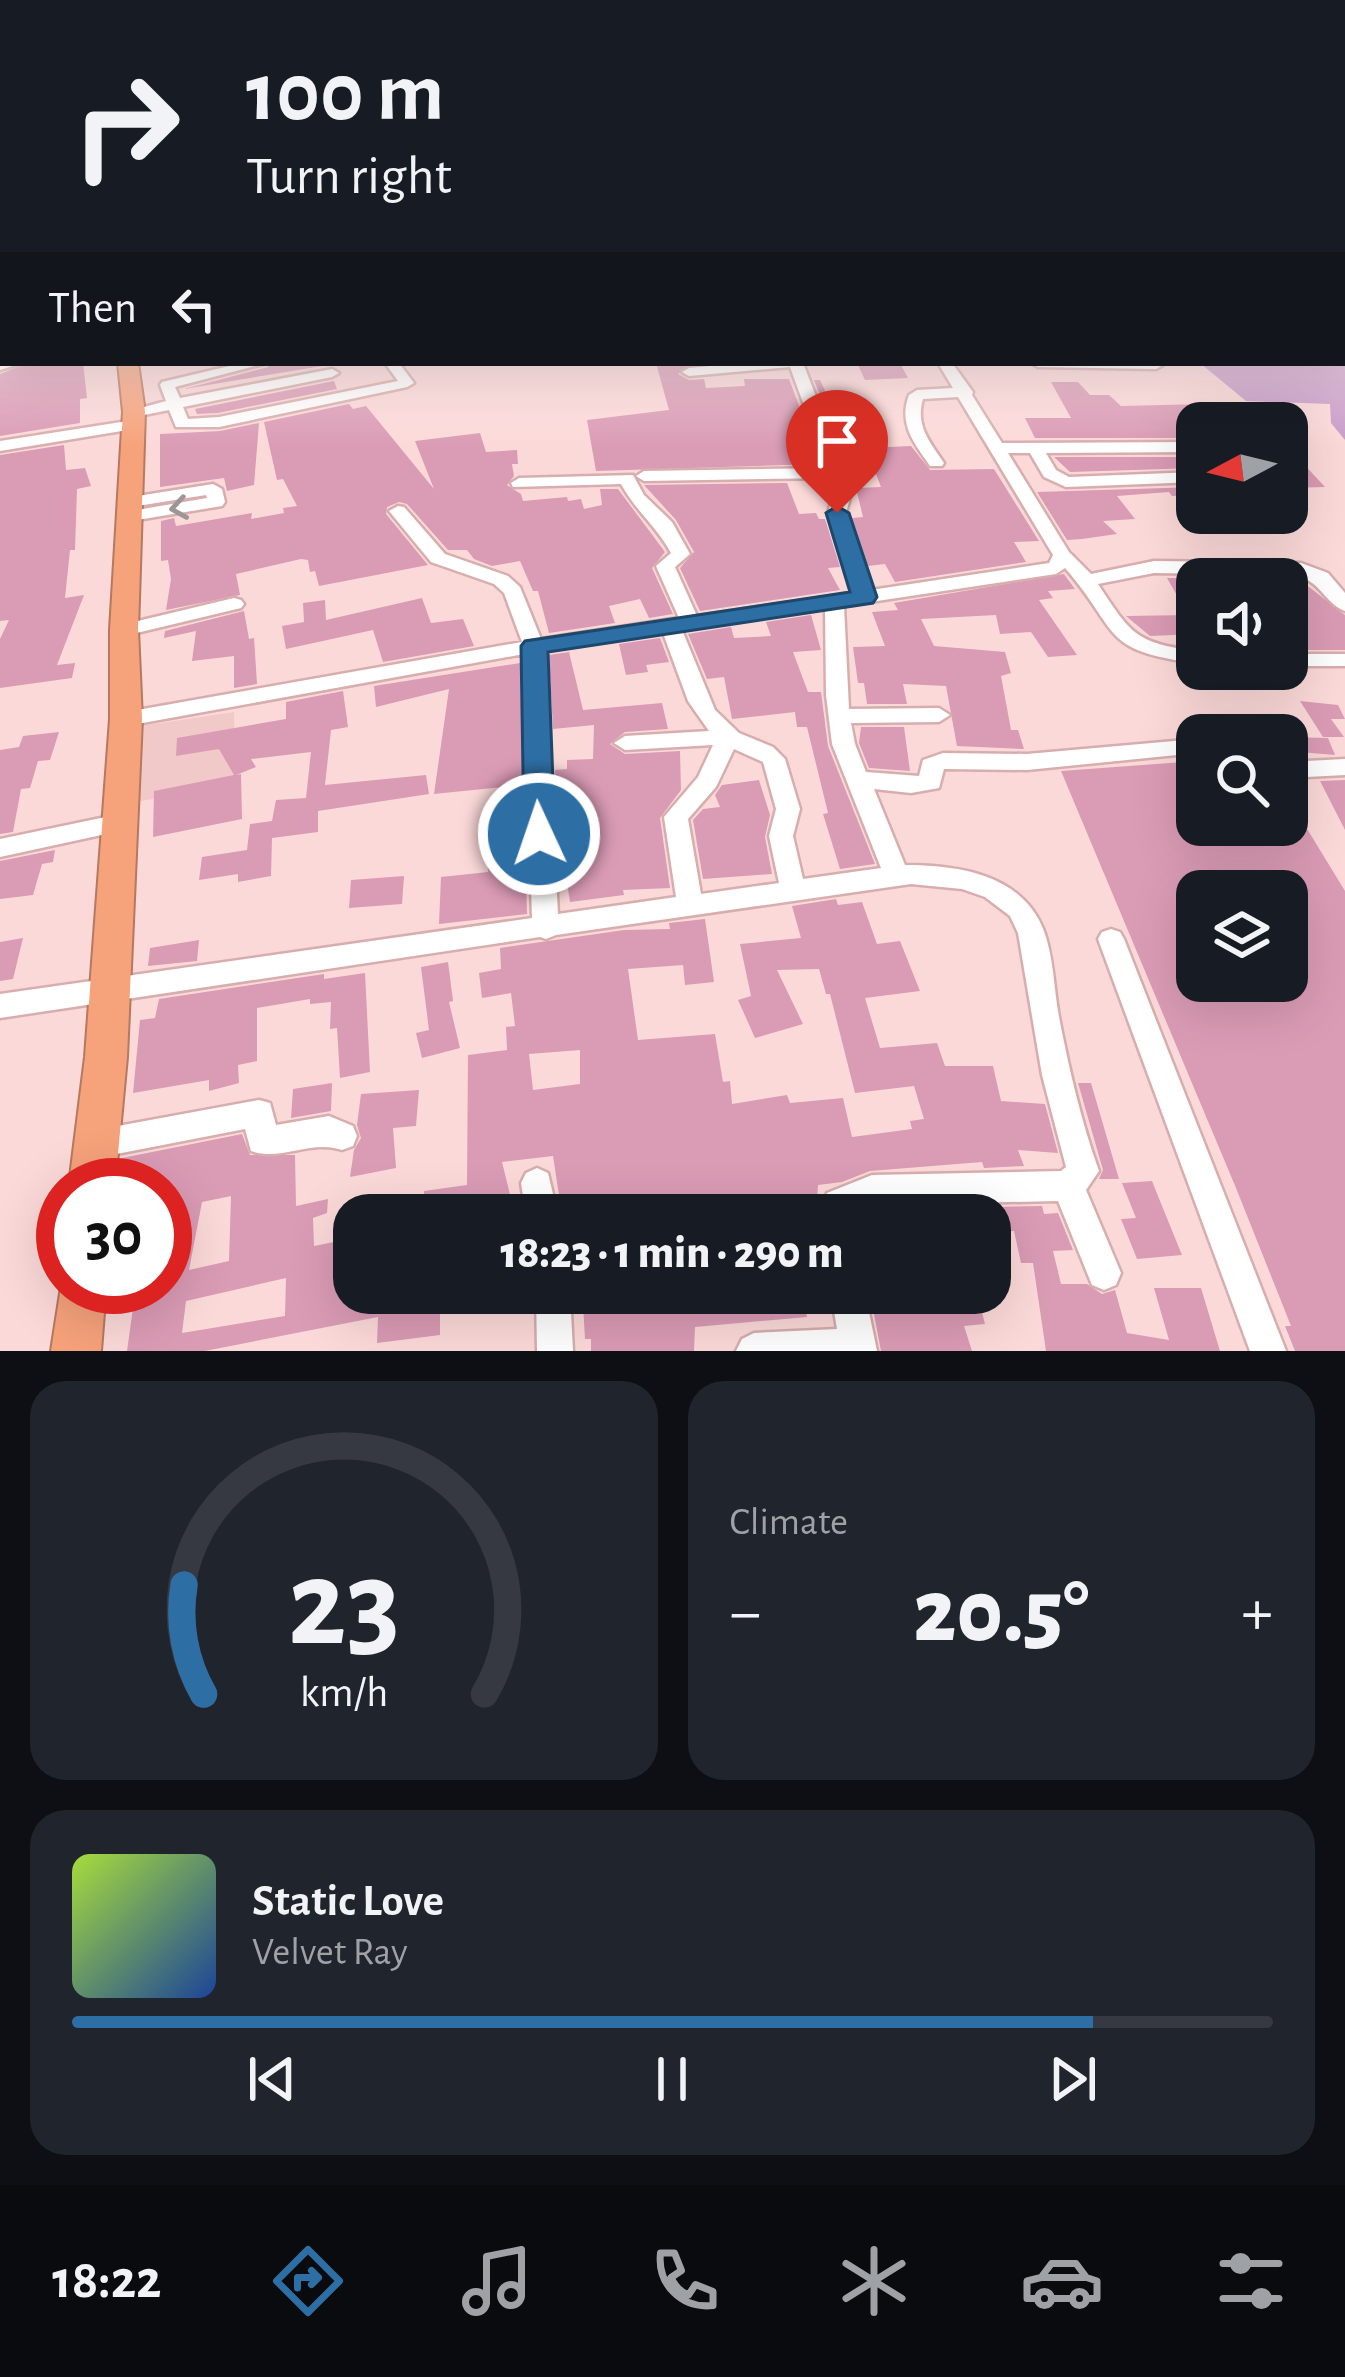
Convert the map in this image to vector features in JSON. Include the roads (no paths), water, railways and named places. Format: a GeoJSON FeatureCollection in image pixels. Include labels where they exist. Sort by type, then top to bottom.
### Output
{"type":"FeatureCollection","features":[{"type":"Feature","properties":{"kind":"highway"},"geometry":{"type":"LineString","coordinates":[[95,1158],[126,718],[124,630],[134,419],[128,366]]}},
{"type":"Feature","properties":{"kind":"highway"},"geometry":{"type":"LineString","coordinates":[[76,1351],[79,1314]]}},
{"type":"Feature","properties":{"kind":"street"},"geometry":{"type":"LineString","coordinates":[[246,366],[170,382],[165,388],[182,424],[192,426],[407,383],[394,366]]}},
{"type":"Feature","properties":{"kind":"street"},"geometry":{"type":"LineString","coordinates":[[689,372],[758,366]]}},
{"type":"Feature","properties":{"kind":"street"},"geometry":{"type":"LineString","coordinates":[[793,366],[843,490],[837,513],[865,597]]}},
{"type":"Feature","properties":{"kind":"street"},"geometry":{"type":"LineString","coordinates":[[947,366],[1062,555],[1089,580],[1127,639],[1176,653]]}},
{"type":"Feature","properties":{"kind":"street"},"geometry":{"type":"LineString","coordinates":[[0,446],[134,419],[173,405],[331,368],[344,397]]}},
{"type":"Feature","properties":{"kind":"street"},"geometry":{"type":"LineString","coordinates":[[936,463],[912,430],[912,402],[917,395],[967,392]]}},
{"type":"Feature","properties":{"kind":"street"},"geometry":{"type":"LineString","coordinates":[[999,448],[1176,447]]}},
{"type":"Feature","properties":{"kind":"street"},"geometry":{"type":"LineString","coordinates":[[1036,448],[1050,472],[1066,482],[1176,478]]}},
{"type":"Feature","properties":{"kind":"street"},"geometry":{"type":"LineString","coordinates":[[644,476],[835,473]]}},
{"type":"Feature","properties":{"kind":"street"},"geometry":{"type":"LineString","coordinates":[[519,483],[628,479],[637,498],[666,526],[680,554],[680,559],[665,566],[681,625],[685,679],[728,737],[774,759],[788,809],[781,836],[794,890]]}},
{"type":"Feature","properties":{"kind":"street"},"geometry":{"type":"LineString","coordinates":[[398,511],[438,558],[501,580],[513,590],[534,646],[546,928]]}},
{"type":"Feature","properties":{"kind":"street"},"geometry":{"type":"LineString","coordinates":[[126,718],[534,646],[1040,571],[1056,568],[1062,555]]}},
{"type":"Feature","properties":{"kind":"street"},"geometry":{"type":"LineString","coordinates":[[1089,580],[1154,567],[1301,569],[1321,578],[1345,605]]}},
{"type":"Feature","properties":{"kind":"street"},"geometry":{"type":"LineString","coordinates":[[834,601],[840,716],[850,765],[860,779],[896,874]]}},
{"type":"Feature","properties":{"kind":"street"},"geometry":{"type":"LineString","coordinates":[[124,630],[234,604]]}},
{"type":"Feature","properties":{"kind":"street"},"geometry":{"type":"LineString","coordinates":[[1308,660],[1345,660]]}},
{"type":"Feature","properties":{"kind":"street"},"geometry":{"type":"LineString","coordinates":[[840,716],[939,715]]}},
{"type":"Feature","properties":{"kind":"street"},"geometry":{"type":"LineString","coordinates":[[625,743],[728,737]]}},
{"type":"Feature","properties":{"kind":"street"},"geometry":{"type":"LineString","coordinates":[[689,906],[676,817],[708,781],[728,737]]}},
{"type":"Feature","properties":{"kind":"street"},"geometry":{"type":"LineString","coordinates":[[860,779],[919,785],[932,782],[931,765],[943,761],[1027,762],[1176,748]]}},
{"type":"Feature","properties":{"kind":"street"},"geometry":{"type":"LineString","coordinates":[[1308,769],[1345,767]]}},
{"type":"Feature","properties":{"kind":"street"},"geometry":{"type":"LineString","coordinates":[[0,848],[120,823]]}},
{"type":"Feature","properties":{"kind":"street"},"geometry":{"type":"LineString","coordinates":[[0,1006],[896,874],[928,874],[979,884],[1021,911],[1030,934],[1083,1171],[1068,1186],[859,1194]]}},
{"type":"Feature","properties":{"kind":"street"},"geometry":{"type":"LineString","coordinates":[[1111,938],[1268,1351]]}},
{"type":"Feature","properties":{"kind":"street"},"geometry":{"type":"LineString","coordinates":[[96,1144],[259,1112],[262,1141],[329,1130],[342,1136]]}},
{"type":"Feature","properties":{"kind":"street"},"geometry":{"type":"LineString","coordinates":[[1068,1186],[1104,1273]]}},
{"type":"Feature","properties":{"kind":"street"},"geometry":{"type":"LineString","coordinates":[[554,1314],[555,1351]]}},
{"type":"Feature","properties":{"kind":"street"},"geometry":{"type":"LineString","coordinates":[[754,1351],[858,1348],[852,1314]]}}]}
